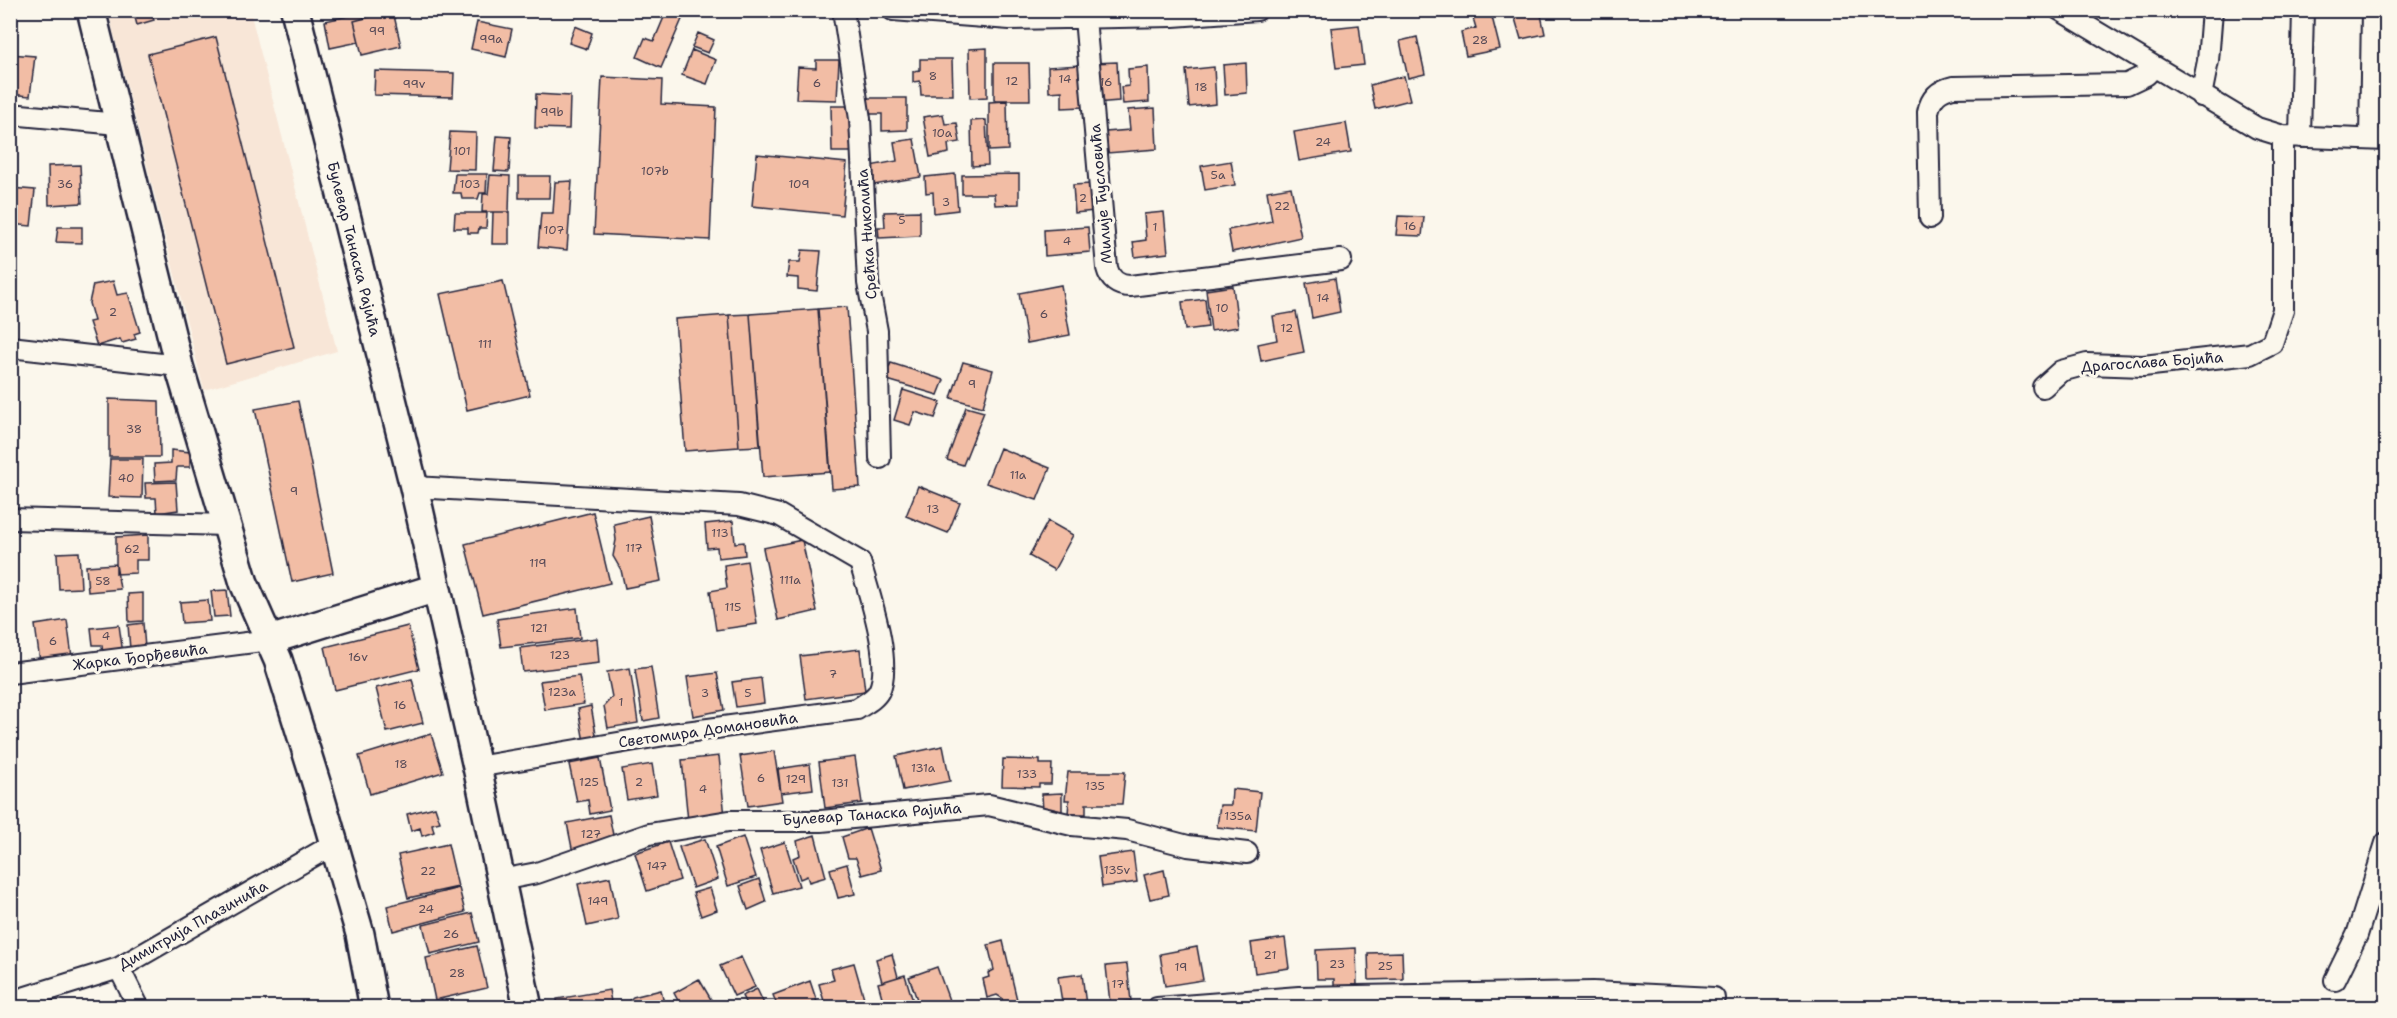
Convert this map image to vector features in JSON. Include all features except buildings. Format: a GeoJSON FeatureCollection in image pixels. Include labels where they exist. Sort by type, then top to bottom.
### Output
{"type":"FeatureCollection","features":[{"type":"Feature","properties":{"kind":"street"},"geometry":{"type":"LineString","coordinates":[[91,10],[179,366],[244,583],[270,640],[289,695],[360,934],[374,1008]]}},
{"type":"Feature","properties":{"kind":"street","name":"Булевар Танаска Рајића"},"geometry":{"type":"LineString","coordinates":[[295,10],[414,487],[528,1008]]}},
{"type":"Feature","properties":{"kind":"street","name":"Срећка Николића"},"geometry":{"type":"LineString","coordinates":[[843,10],[860,118],[868,283],[877,331],[880,458]]}},
{"type":"Feature","properties":{"kind":"street"},"geometry":{"type":"LineString","coordinates":[[893,10],[1010,19],[1173,16],[1257,10]]}},
{"type":"Feature","properties":{"kind":"street"},"geometry":{"type":"LineString","coordinates":[[2060,10],[2257,128],[2291,136],[2378,139],[2372,10]]}},
{"type":"Feature","properties":{"kind":"street"},"geometry":{"type":"LineString","coordinates":[[2201,96],[2208,61],[2212,10]]}},
{"type":"Feature","properties":{"kind":"street","name":"Драгослава Бојића"},"geometry":{"type":"LineString","coordinates":[[2043,387],[2061,371],[2087,364],[2143,366],[2250,354],[2272,343],[2283,310],[2291,136],[2303,10]]}},
{"type":"Feature","properties":{"kind":"street","name":"Милије Ћусловића"},"geometry":{"type":"LineString","coordinates":[[1085,18],[1107,268],[1113,281],[1130,286],[1341,260]]}},
{"type":"Feature","properties":{"kind":"street"},"geometry":{"type":"LineString","coordinates":[[1930,218],[1928,112],[1929,104],[1938,92],[1953,87],[2127,84],[2146,75],[2154,67]]}},
{"type":"Feature","properties":{"kind":"street"},"geometry":{"type":"LineString","coordinates":[[10,114],[118,124]]}},
{"type":"Feature","properties":{"kind":"street"},"geometry":{"type":"LineString","coordinates":[[10,346],[179,366]]}},
{"type":"Feature","properties":{"kind":"street","name":"Светомира Домановића"},"geometry":{"type":"LineString","coordinates":[[414,487],[739,505],[779,515],[860,562],[881,637],[882,681],[878,694],[857,709],[671,734],[477,767]]}},
{"type":"Feature","properties":{"kind":"street"},"geometry":{"type":"LineString","coordinates":[[10,519],[226,525]]}},
{"type":"Feature","properties":{"kind":"street"},"geometry":{"type":"LineString","coordinates":[[270,640],[436,588]]}},
{"type":"Feature","properties":{"kind":"street","name":"Жарка Ђорђевића"},"geometry":{"type":"LineString","coordinates":[[10,673],[270,640]]}},
{"type":"Feature","properties":{"kind":"street","name":"Булевар Танаска Рајића"},"geometry":{"type":"LineString","coordinates":[[501,880],[537,873],[649,834],[695,826],[729,821],[821,821],[989,805],[1072,825],[1127,830],[1188,846],[1247,853]]}},
{"type":"Feature","properties":{"kind":"street"},"geometry":{"type":"LineString","coordinates":[[2335,980],[2357,935],[2386,843]]}},
{"type":"Feature","properties":{"kind":"street","name":"Димитрија Плазинића"},"geometry":{"type":"LineString","coordinates":[[10,1002],[119,968],[334,844]]}},
{"type":"Feature","properties":{"kind":"street"},"geometry":{"type":"LineString","coordinates":[[119,968],[139,1008]]}},
{"type":"Feature","properties":{"kind":"street"},"geometry":{"type":"LineString","coordinates":[[1157,1008],[1299,997],[1593,992],[1714,998]]}},
{"type":"Feature","properties":{"kind":"shaded area"},"geometry":{"type":"Polygon","coordinates":[[[108,11],[250,11],[337,351],[204,390],[108,11]]]}}]}
